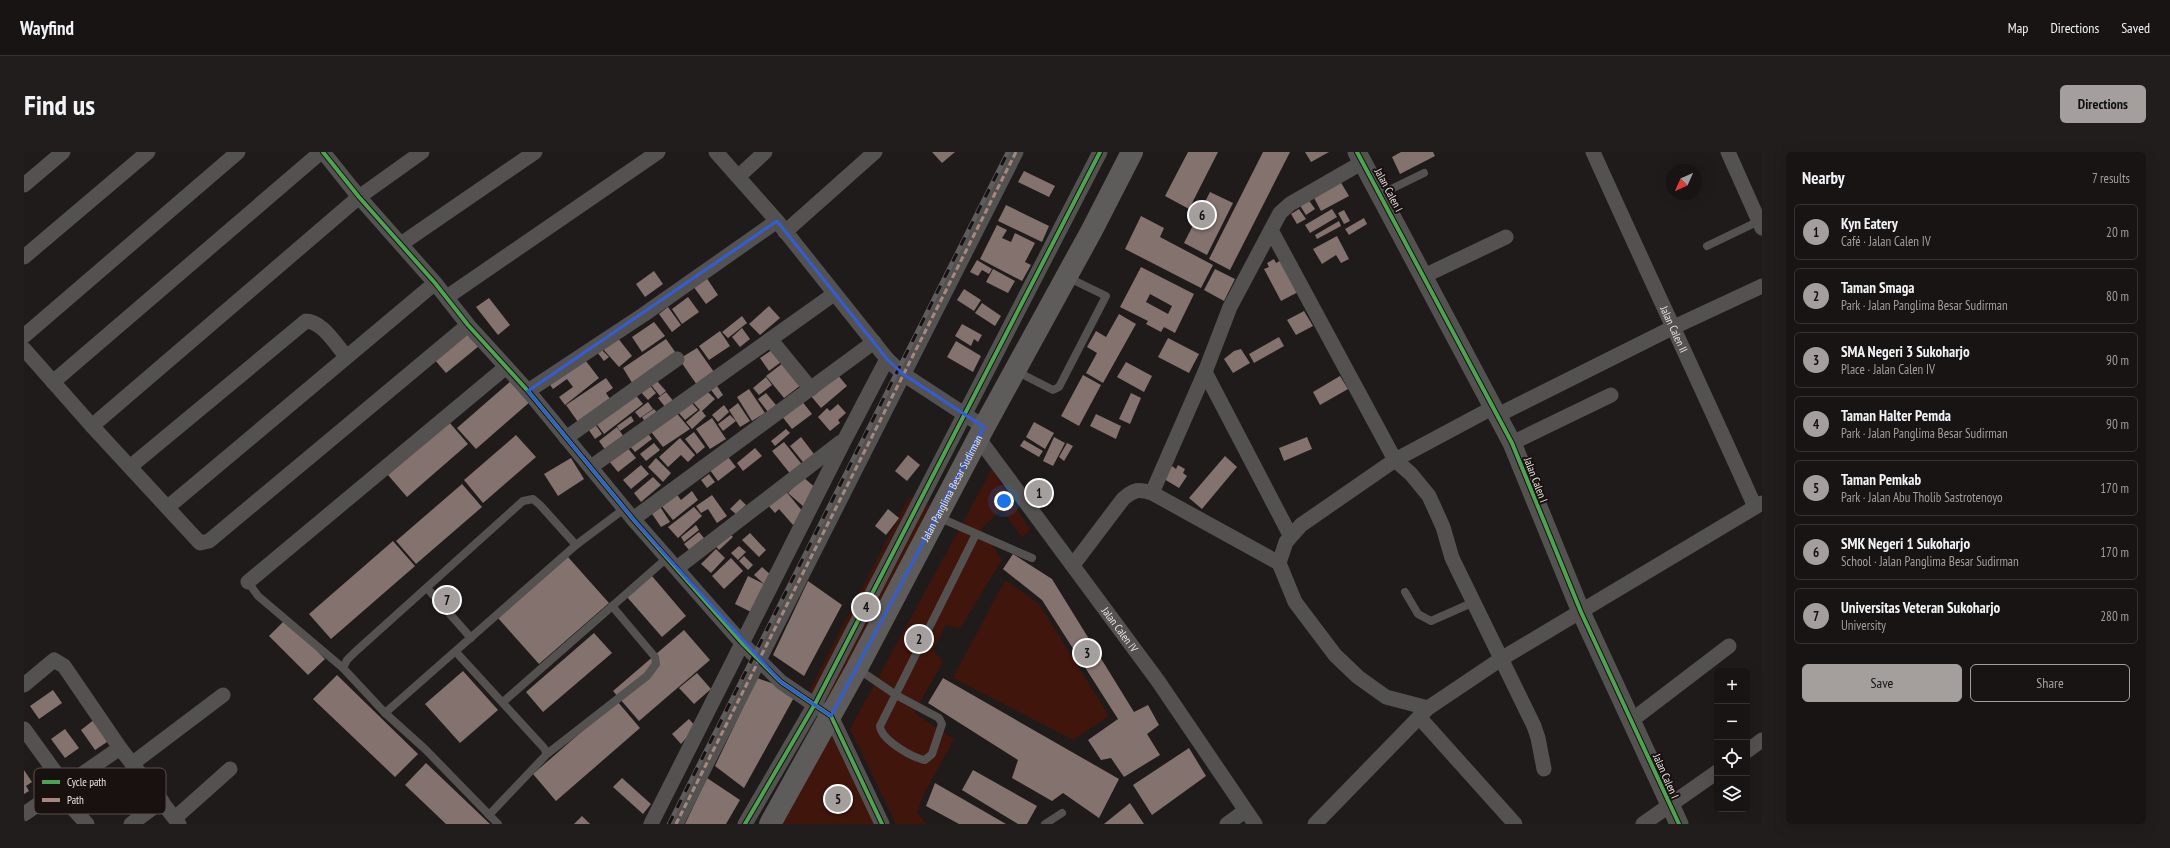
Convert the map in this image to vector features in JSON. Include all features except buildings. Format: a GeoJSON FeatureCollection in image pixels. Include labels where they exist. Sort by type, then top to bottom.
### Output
{"type":"FeatureCollection","features":[{"type":"Feature","properties":{"kind":"main road","name":"Jalan Panglima Besar Sudirman"},"geometry":{"type":"LineString","coordinates":[[770,824],[823,710],[857,668],[1015,371],[1067,277],[1132,152]]}},
{"type":"Feature","properties":{"kind":"street"},"geometry":{"type":"LineString","coordinates":[[24,185],[63,152]]}},
{"type":"Feature","properties":{"kind":"street"},"geometry":{"type":"LineString","coordinates":[[24,257],[148,152]]}},
{"type":"Feature","properties":{"kind":"street"},"geometry":{"type":"LineString","coordinates":[[24,336],[238,152]]}},
{"type":"Feature","properties":{"kind":"street"},"geometry":{"type":"LineString","coordinates":[[53,382],[322,152],[359,197],[447,297],[468,325],[528,391],[628,514],[742,643],[782,682],[823,710],[882,824]]}},
{"type":"Feature","properties":{"kind":"street"},"geometry":{"type":"LineString","coordinates":[[92,426],[359,197],[422,152]]}},
{"type":"Feature","properties":{"kind":"street"},"geometry":{"type":"LineString","coordinates":[[401,244],[535,152]]}},
{"type":"Feature","properties":{"kind":"street"},"geometry":{"type":"LineString","coordinates":[[447,297],[658,152]]}},
{"type":"Feature","properties":{"kind":"street","name":"Jalan Calen IV"},"geometry":{"type":"LineString","coordinates":[[716,152],[739,176],[781,226],[887,359],[903,374],[964,413],[982,433],[1073,565],[1158,681],[1255,824]]}},
{"type":"Feature","properties":{"kind":"street"},"geometry":{"type":"LineString","coordinates":[[739,176],[765,152]]}},
{"type":"Feature","properties":{"kind":"street"},"geometry":{"type":"LineString","coordinates":[[528,391],[781,226],[875,152]]}},
{"type":"Feature","properties":{"kind":"street"},"geometry":{"type":"LineString","coordinates":[[676,824],[1016,152]]}},
{"type":"Feature","properties":{"kind":"street"},"geometry":{"type":"LineString","coordinates":[[745,824],[823,710],[964,413],[1100,152]]}},
{"type":"Feature","properties":{"kind":"street","name":"Jalan Calen II"},"geometry":{"type":"LineString","coordinates":[[1593,152],[1758,505]]}},
{"type":"Feature","properties":{"kind":"street"},"geometry":{"type":"LineString","coordinates":[[1728,152],[1761,223]]}},
{"type":"Feature","properties":{"kind":"street"},"geometry":{"type":"LineString","coordinates":[[1152,493],[1205,372],[1230,307],[1280,213],[1290,204],[1360,157]]}},
{"type":"Feature","properties":{"kind":"street","name":"Jalan Calen I"},"geometry":{"type":"LineString","coordinates":[[1360,157],[1512,443],[1581,612],[1679,824]]}},
{"type":"Feature","properties":{"kind":"street"},"geometry":{"type":"LineString","coordinates":[[1271,230],[1395,460],[1411,474],[1429,496],[1443,527],[1452,558],[1538,738],[1544,769]]}},
{"type":"Feature","properties":{"kind":"street"},"geometry":{"type":"LineString","coordinates":[[1424,276],[1506,237]]}},
{"type":"Feature","properties":{"kind":"street"},"geometry":{"type":"LineString","coordinates":[[168,507],[346,356],[435,283]]}},
{"type":"Feature","properties":{"kind":"street"},"geometry":{"type":"LineString","coordinates":[[1279,563],[1290,535],[1301,525],[1395,460],[1762,286]]}},
{"type":"Feature","properties":{"kind":"street"},"geometry":{"type":"LineString","coordinates":[[591,467],[834,294]]}},
{"type":"Feature","properties":{"kind":"street"},"geometry":{"type":"LineString","coordinates":[[131,466],[306,322],[313,321],[319,326],[346,356]]}},
{"type":"Feature","properties":{"kind":"street"},"geometry":{"type":"LineString","coordinates":[[24,349],[92,426],[131,466],[200,543],[209,541],[468,325]]}},
{"type":"Feature","properties":{"kind":"street"},"geometry":{"type":"LineString","coordinates":[[771,340],[811,389]]}},
{"type":"Feature","properties":{"kind":"street"},"geometry":{"type":"LineString","coordinates":[[628,514],[811,389],[874,342]]}},
{"type":"Feature","properties":{"kind":"street"},"geometry":{"type":"LineString","coordinates":[[566,438],[677,359]]}},
{"type":"Feature","properties":{"kind":"street"},"geometry":{"type":"LineString","coordinates":[[651,824],[844,441],[887,359]]}},
{"type":"Feature","properties":{"kind":"street"},"geometry":{"type":"LineString","coordinates":[[248,582],[506,367]]}},
{"type":"Feature","properties":{"kind":"street"},"geometry":{"type":"LineString","coordinates":[[1205,372],[1290,535]]}},
{"type":"Feature","properties":{"kind":"street"},"geometry":{"type":"LineString","coordinates":[[1512,443],[1611,395]]}},
{"type":"Feature","properties":{"kind":"street"},"geometry":{"type":"LineString","coordinates":[[672,563],[844,441]]}},
{"type":"Feature","properties":{"kind":"street"},"geometry":{"type":"LineString","coordinates":[[1073,565],[1127,495],[1138,489],[1152,493],[1279,563],[1295,602],[1335,655],[1358,677],[1386,697],[1424,712],[1515,824]]}},
{"type":"Feature","properties":{"kind":"street"},"geometry":{"type":"LineString","coordinates":[[1315,824],[1424,712],[1501,659],[1758,505]]}},
{"type":"Feature","properties":{"kind":"street"},"geometry":{"type":"LineString","coordinates":[[1632,720],[1729,646]]}},
{"type":"Feature","properties":{"kind":"street"},"geometry":{"type":"LineString","coordinates":[[24,685],[54,660],[59,661],[64,666],[120,748],[137,768]]}},
{"type":"Feature","properties":{"kind":"street"},"geometry":{"type":"LineString","coordinates":[[133,763],[223,695]]}},
{"type":"Feature","properties":{"kind":"street"},"geometry":{"type":"LineString","coordinates":[[24,729],[49,768]]}},
{"type":"Feature","properties":{"kind":"street"},"geometry":{"type":"LineString","coordinates":[[1750,749],[1762,740]]}},
{"type":"Feature","properties":{"kind":"street"},"geometry":{"type":"LineString","coordinates":[[92,768],[120,748]]}},
{"type":"Feature","properties":{"kind":"street"},"geometry":{"type":"LineString","coordinates":[[166,806],[177,821],[230,769]]}},
{"type":"Feature","properties":{"kind":"street"},"geometry":{"type":"LineString","coordinates":[[1643,824],[1714,774]]}},
{"type":"Feature","properties":{"kind":"street"},"geometry":{"type":"LineString","coordinates":[[24,814],[34,807]]}},
{"type":"Feature","properties":{"kind":"street"},"geometry":{"type":"LineString","coordinates":[[1227,824],[1245,811]]}},
{"type":"Feature","properties":{"kind":"street"},"geometry":{"type":"LineString","coordinates":[[80,814],[87,824]]}},
{"type":"Feature","properties":{"kind":"street"},"geometry":{"type":"LineString","coordinates":[[131,824],[144,814]]}},
{"type":"Feature","properties":{"kind":"lane"},"geometry":{"type":"LineString","coordinates":[[1381,194],[1424,173]]}},
{"type":"Feature","properties":{"kind":"lane"},"geometry":{"type":"LineString","coordinates":[[1706,246],[1761,223]]}},
{"type":"Feature","properties":{"kind":"lane"},"geometry":{"type":"LineString","coordinates":[[1015,371],[1053,390],[1059,387],[1106,296],[1067,277]]}},
{"type":"Feature","properties":{"kind":"lane"},"geometry":{"type":"LineString","coordinates":[[343,668],[347,660],[524,501],[533,499],[576,545]]}},
{"type":"Feature","properties":{"kind":"lane"},"geometry":{"type":"LineString","coordinates":[[385,713],[576,545],[628,514]]}},
{"type":"Feature","properties":{"kind":"lane"},"geometry":{"type":"LineString","coordinates":[[938,517],[1032,558]]}},
{"type":"Feature","properties":{"kind":"lane"},"geometry":{"type":"LineString","coordinates":[[857,668],[896,695],[939,718],[942,724],[932,754],[926,760],[918,758],[884,737],[880,730],[880,726],[896,695],[976,534]]}},
{"type":"Feature","properties":{"kind":"lane"},"geometry":{"type":"LineString","coordinates":[[503,702],[612,606],[672,563]]}},
{"type":"Feature","properties":{"kind":"lane"},"geometry":{"type":"LineString","coordinates":[[248,582],[258,596],[343,668],[385,713],[425,749],[498,824]]}},
{"type":"Feature","properties":{"kind":"lane"},"geometry":{"type":"LineString","coordinates":[[427,588],[471,638]]}},
{"type":"Feature","properties":{"kind":"lane"},"geometry":{"type":"LineString","coordinates":[[1405,592],[1418,614],[1431,621],[1474,602]]}},
{"type":"Feature","properties":{"kind":"lane"},"geometry":{"type":"LineString","coordinates":[[489,815],[547,754],[647,676],[656,664],[655,657],[648,647],[612,606]]}},
{"type":"Feature","properties":{"kind":"lane"},"geometry":{"type":"LineString","coordinates":[[456,652],[503,702],[544,748],[547,754]]}},
{"type":"Feature","properties":{"kind":"lane"},"geometry":{"type":"LineString","coordinates":[[1045,824],[1062,813]]}},
{"type":"Feature","properties":{"kind":"highlighted area"},"geometry":{"type":"Polygon","coordinates":[[[777,221],[887,359],[903,374],[984,427],[831,716],[781,682],[633,519],[528,391],[777,221]]]}},
{"type":"Feature","properties":{"kind":"shaded area"},"geometry":{"type":"Polygon","coordinates":[[[992,469],[1030,530],[1022,538],[1002,509],[981,529],[1002,560],[960,628],[946,625],[933,650],[943,662],[914,713],[954,739],[923,796],[917,813],[927,824],[896,824],[850,729],[992,469]]]}},
{"type":"Feature","properties":{"kind":"shaded area"},"geometry":{"type":"Polygon","coordinates":[[[909,497],[932,506],[822,721],[801,707],[909,497]]]}},
{"type":"Feature","properties":{"kind":"shaded area"},"geometry":{"type":"Polygon","coordinates":[[[1005,580],[1039,604],[1109,716],[1073,740],[953,678],[1005,580]]]}},
{"type":"Feature","properties":{"kind":"shaded area"},"geometry":{"type":"Polygon","coordinates":[[[833,730],[874,824],[781,824],[833,730]]]}},
{"type":"Feature","properties":{"kind":"railway"},"geometry":{"type":"LineString","coordinates":[[669,824],[1008,152]]}},
{"type":"Feature","properties":{"kind":"marked path"},"geometry":{"type":"LineString","coordinates":[[676,824],[1016,152]]}},
{"type":"Feature","properties":{"kind":"cycle path"},"geometry":{"type":"LineString","coordinates":[[323,152],[359,197],[435,283],[468,325],[528,391],[633,519],[742,643],[781,682],[831,716],[882,824]]}},
{"type":"Feature","properties":{"kind":"cycle path"},"geometry":{"type":"LineString","coordinates":[[745,824],[815,704],[1100,152]]}},
{"type":"Feature","properties":{"kind":"cycle path"},"geometry":{"type":"LineString","coordinates":[[1357,152],[1512,443],[1581,612],[1679,824]]}},
{"type":"Feature","properties":{"kind":"place","name":"SMK Negeri 1 Sukoharjo"},"geometry":{"type":"Point","coordinates":[1202,215]}},
{"type":"Feature","properties":{"kind":"place","name":"Kyn Eatery"},"geometry":{"type":"Point","coordinates":[1039,493]}},
{"type":"Feature","properties":{"kind":"place","name":"Universitas Veteran Sukoharjo"},"geometry":{"type":"Point","coordinates":[447,600]}},
{"type":"Feature","properties":{"kind":"place","name":"Taman Halter Pemda"},"geometry":{"type":"Point","coordinates":[866,607]}},
{"type":"Feature","properties":{"kind":"place","name":"Taman Smaga"},"geometry":{"type":"Point","coordinates":[919,639]}},
{"type":"Feature","properties":{"kind":"place","name":"SMA Negeri 3 Sukoharjo"},"geometry":{"type":"Point","coordinates":[1087,653]}},
{"type":"Feature","properties":{"kind":"place","name":"Taman Pemkab"},"geometry":{"type":"Point","coordinates":[838,799]}}]}
